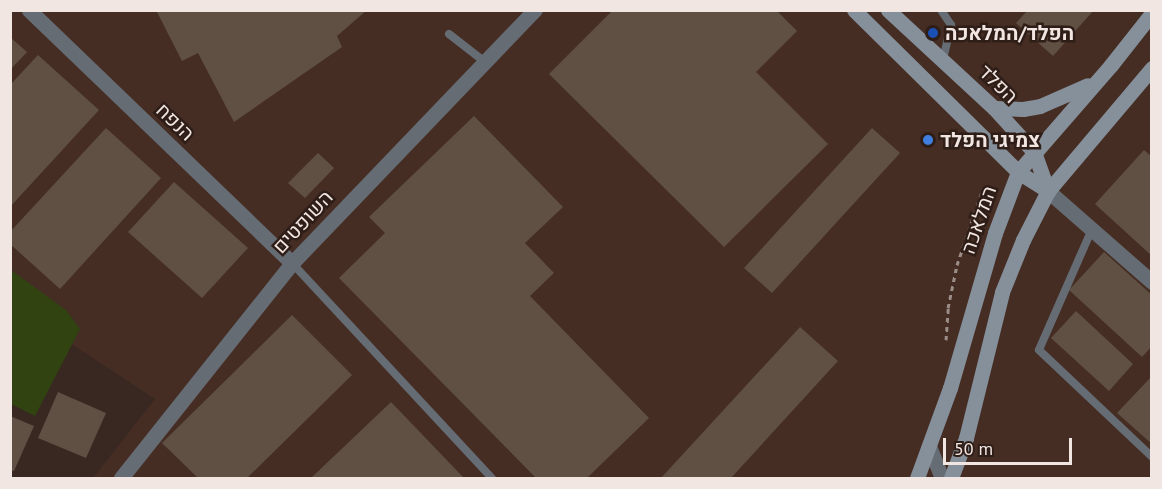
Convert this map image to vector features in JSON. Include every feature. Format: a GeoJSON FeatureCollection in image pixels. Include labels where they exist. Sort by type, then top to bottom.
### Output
{"type":"FeatureCollection","features":[{"type":"Feature","properties":{"kind":"main road"},"geometry":{"type":"LineString","coordinates":[[854,10],[1018,172],[1048,191]]}},
{"type":"Feature","properties":{"kind":"main road","name":"הפלד"},"geometry":{"type":"LineString","coordinates":[[888,10],[994,108],[1034,152],[1048,191]]}},
{"type":"Feature","properties":{"kind":"main road","name":"המלאכה"},"geometry":{"type":"LineString","coordinates":[[917,478],[950,388],[995,233],[1018,172],[1111,65],[1152,13]]}},
{"type":"Feature","properties":{"kind":"main road"},"geometry":{"type":"LineString","coordinates":[[951,478],[966,438],[1002,292],[1023,240],[1048,191],[1152,68]]}},
{"type":"Feature","properties":{"kind":"main road"},"geometry":{"type":"LineString","coordinates":[[994,108],[1023,109],[1040,106],[1094,82]]}},
{"type":"Feature","properties":{"kind":"street","name":"הנפח"},"geometry":{"type":"LineString","coordinates":[[29,10],[292,263]]}},
{"type":"Feature","properties":{"kind":"street","name":"השופטים"},"geometry":{"type":"LineString","coordinates":[[121,478],[292,263],[534,10]]}},
{"type":"Feature","properties":{"kind":"street"},"geometry":{"type":"LineString","coordinates":[[1048,191],[1152,282]]}},
{"type":"Feature","properties":{"kind":"street"},"geometry":{"type":"LineString","coordinates":[[929,446],[942,478]]}},
{"type":"Feature","properties":{"kind":"lane"},"geometry":{"type":"LineString","coordinates":[[941,10],[951,25],[943,60]]}},
{"type":"Feature","properties":{"kind":"lane"},"geometry":{"type":"LineString","coordinates":[[449,34],[485,63]]}},
{"type":"Feature","properties":{"kind":"lane"},"geometry":{"type":"LineString","coordinates":[[1092,228],[1039,350],[1152,457]]}},
{"type":"Feature","properties":{"kind":"lane"},"geometry":{"type":"LineString","coordinates":[[292,263],[492,478]]}},
{"type":"Feature","properties":{"kind":"path"},"geometry":{"type":"LineString","coordinates":[[946,342],[948,308],[957,265],[982,191]]}},
{"type":"Feature","properties":{"kind":"shaded area"},"geometry":{"type":"Polygon","coordinates":[[[10,11],[1151,11],[1151,478],[93,478],[155,399],[11,304],[10,11]]]}},
{"type":"Feature","properties":{"kind":"green space"},"geometry":{"type":"Polygon","coordinates":[[[11,270],[66,310],[80,329],[35,416],[11,404],[11,270]]]}},
{"type":"Feature","properties":{"kind":"building"},"geometry":{"type":"Polygon","coordinates":[[[156,10],[367,10],[337,36],[342,47],[234,122],[198,53],[182,61],[156,10]]]}},
{"type":"Feature","properties":{"kind":"building"},"geometry":{"type":"Polygon","coordinates":[[[613,10],[776,10],[797,31],[756,72],[828,144],[724,247],[549,74],[613,10]]]}},
{"type":"Feature","properties":{"kind":"building"},"geometry":{"type":"Polygon","coordinates":[[[1028,10],[1094,10],[1053,56],[1016,23],[1028,10]]]}},
{"type":"Feature","properties":{"kind":"building"},"geometry":{"type":"Polygon","coordinates":[[[10,37],[27,52],[10,70],[10,37]]]}},
{"type":"Feature","properties":{"kind":"building"},"geometry":{"type":"Polygon","coordinates":[[[38,55],[99,110],[10,207],[10,85],[38,55]]]}},
{"type":"Feature","properties":{"kind":"building"},"geometry":{"type":"Polygon","coordinates":[[[474,116],[563,207],[525,243],[554,273],[530,296],[649,418],[587,478],[536,478],[339,278],[385,233],[369,217],[474,116]]]}},
{"type":"Feature","properties":{"kind":"building"},"geometry":{"type":"Polygon","coordinates":[[[106,128],[161,178],[60,289],[10,244],[10,232],[106,128]]]}},
{"type":"Feature","properties":{"kind":"building"},"geometry":{"type":"Polygon","coordinates":[[[872,128],[900,153],[772,293],[744,268],[872,128]]]}},
{"type":"Feature","properties":{"kind":"building"},"geometry":{"type":"Polygon","coordinates":[[[1144,150],[1152,157],[1152,256],[1095,204],[1144,150]]]}},
{"type":"Feature","properties":{"kind":"building"},"geometry":{"type":"Polygon","coordinates":[[[318,153],[334,168],[305,198],[288,183],[318,153]]]}},
{"type":"Feature","properties":{"kind":"building"},"geometry":{"type":"Polygon","coordinates":[[[174,182],[248,248],[202,298],[128,232],[174,182]]]}},
{"type":"Feature","properties":{"kind":"building"},"geometry":{"type":"Polygon","coordinates":[[[1104,252],[1152,295],[1152,346],[1142,357],[1069,290],[1104,252]]]}},
{"type":"Feature","properties":{"kind":"building"},"geometry":{"type":"Polygon","coordinates":[[[1076,311],[1133,364],[1109,391],[1051,338],[1076,311]]]}},
{"type":"Feature","properties":{"kind":"building"},"geometry":{"type":"Polygon","coordinates":[[[292,315],[352,375],[247,478],[198,478],[162,443],[292,315]]]}},
{"type":"Feature","properties":{"kind":"building"},"geometry":{"type":"Polygon","coordinates":[[[800,327],[838,361],[731,478],[661,478],[800,327]]]}},
{"type":"Feature","properties":{"kind":"building"},"geometry":{"type":"Polygon","coordinates":[[[1152,376],[1152,444],[1117,413],[1152,376]]]}},
{"type":"Feature","properties":{"kind":"building"},"geometry":{"type":"Polygon","coordinates":[[[58,392],[106,413],[86,458],[38,438],[58,392]]]}},
{"type":"Feature","properties":{"kind":"building"},"geometry":{"type":"Polygon","coordinates":[[[391,402],[464,478],[311,478],[391,402]]]}},
{"type":"Feature","properties":{"kind":"building"},"geometry":{"type":"Polygon","coordinates":[[[10,416],[34,426],[14,471],[10,470],[10,416]]]}},
{"type":"Feature","properties":{"kind":"place","name":"הפלד/המלאכה"},"geometry":{"type":"Point","coordinates":[933,33]}},
{"type":"Feature","properties":{"kind":"place","name":"צמיגי הפלד"},"geometry":{"type":"Point","coordinates":[928,140]}}]}
